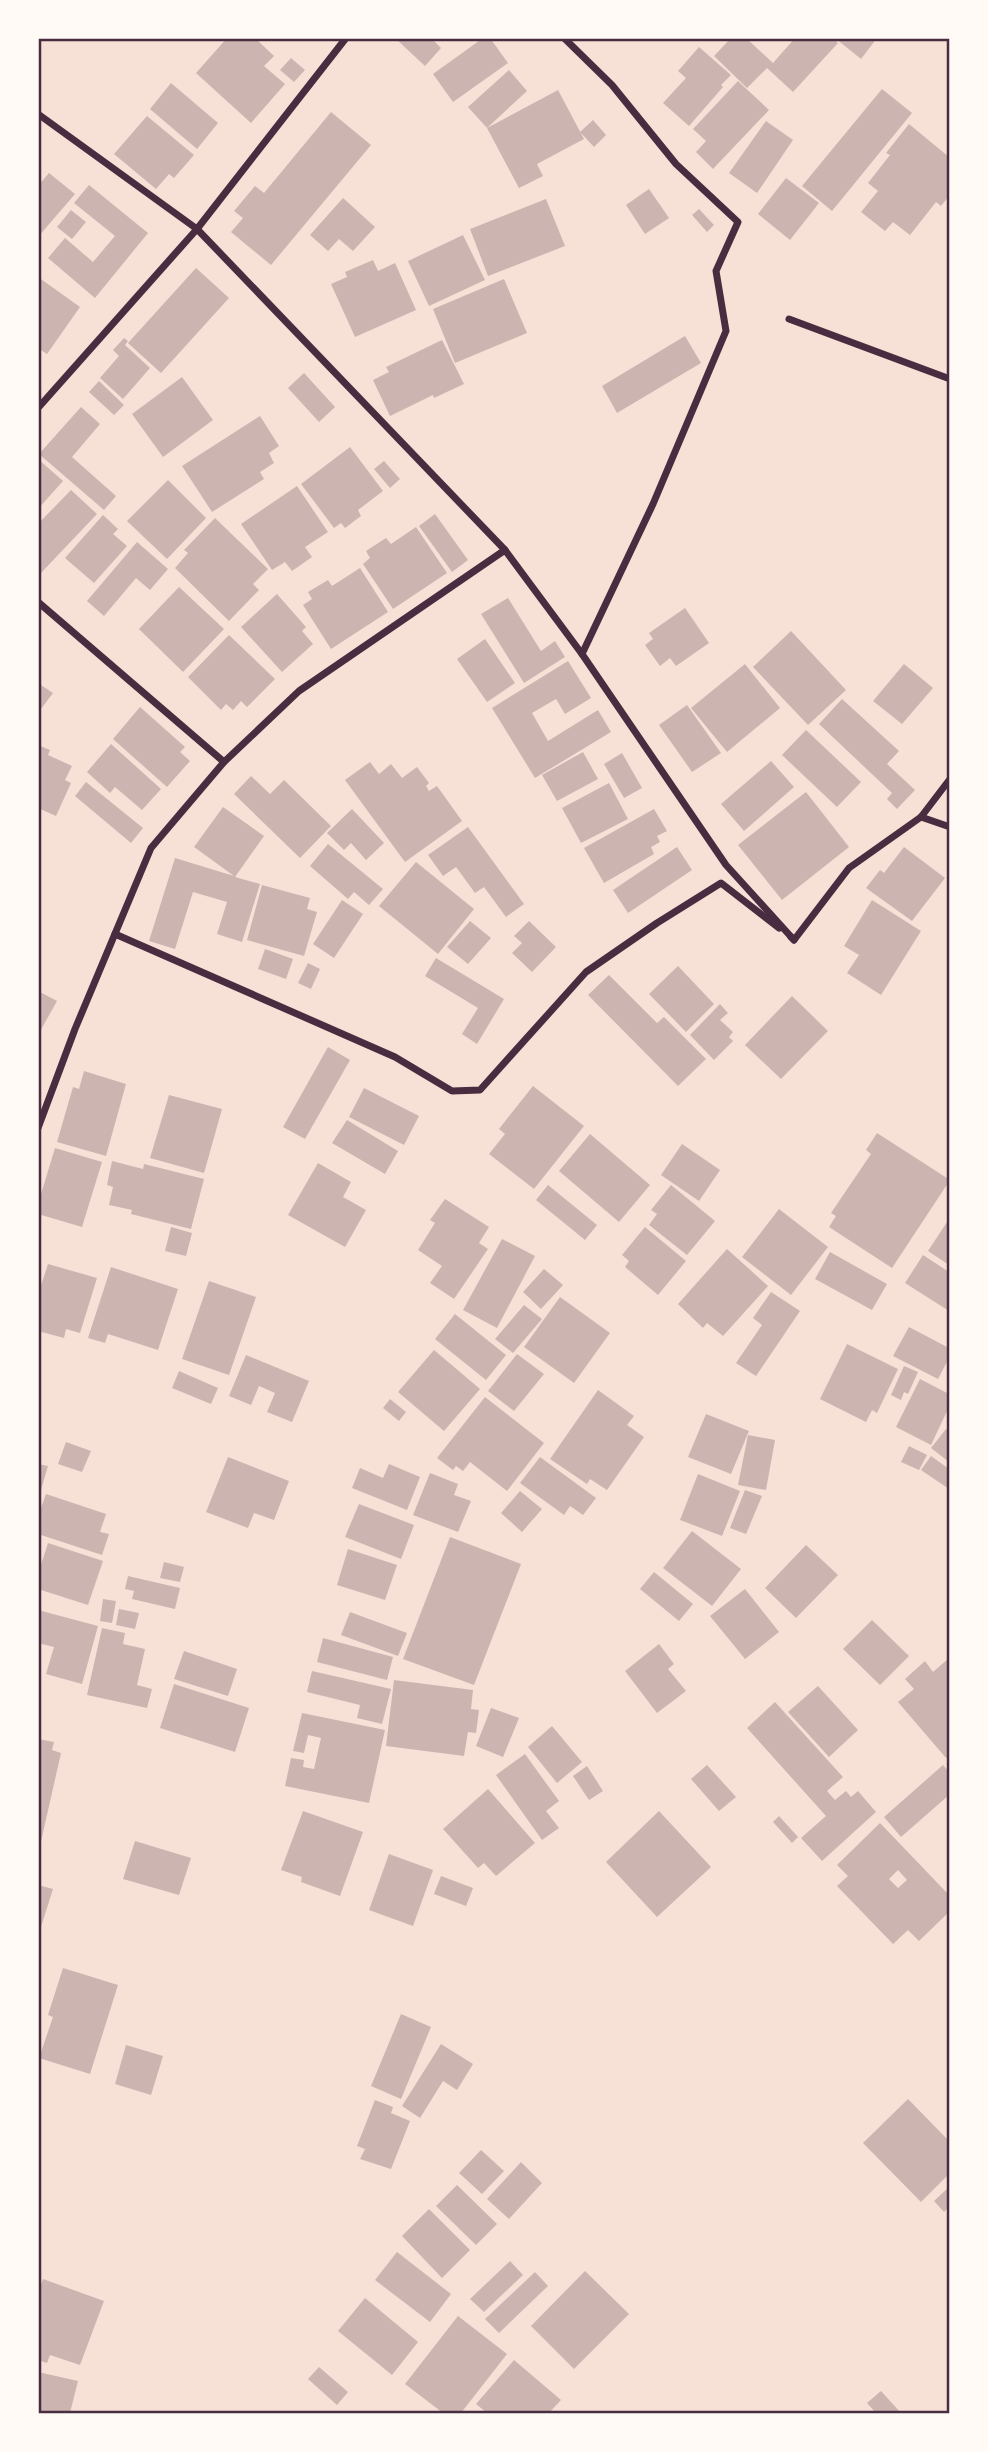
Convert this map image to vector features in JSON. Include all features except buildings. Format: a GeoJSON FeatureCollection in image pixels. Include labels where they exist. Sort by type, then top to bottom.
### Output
{"type":"FeatureCollection","features":[{"type":"Feature","properties":{"kind":"street"},"geometry":{"type":"LineString","coordinates":[[38,408],[197,229],[346,38]]}},
{"type":"Feature","properties":{"kind":"street"},"geometry":{"type":"LineString","coordinates":[[564,38],[612,85],[676,164],[738,222],[716,271],[726,331],[653,504],[582,654]]}},
{"type":"Feature","properties":{"kind":"street"},"geometry":{"type":"LineString","coordinates":[[38,114],[197,229],[505,550],[582,654],[726,864],[794,940]]}},
{"type":"Feature","properties":{"kind":"street"},"geometry":{"type":"LineString","coordinates":[[789,319],[950,379]]}},
{"type":"Feature","properties":{"kind":"street"},"geometry":{"type":"LineString","coordinates":[[38,1128],[75,1029],[151,848],[224,762],[299,691],[505,550]]}},
{"type":"Feature","properties":{"kind":"street"},"geometry":{"type":"LineString","coordinates":[[38,602],[224,762]]}},
{"type":"Feature","properties":{"kind":"street"},"geometry":{"type":"LineString","coordinates":[[794,940],[849,868],[920,817],[950,779]]}},
{"type":"Feature","properties":{"kind":"street"},"geometry":{"type":"LineString","coordinates":[[920,817],[950,827]]}},
{"type":"Feature","properties":{"kind":"street"},"geometry":{"type":"LineString","coordinates":[[115,934],[395,1057],[452,1091],[480,1090],[586,972],[721,883],[794,940]]}}]}
